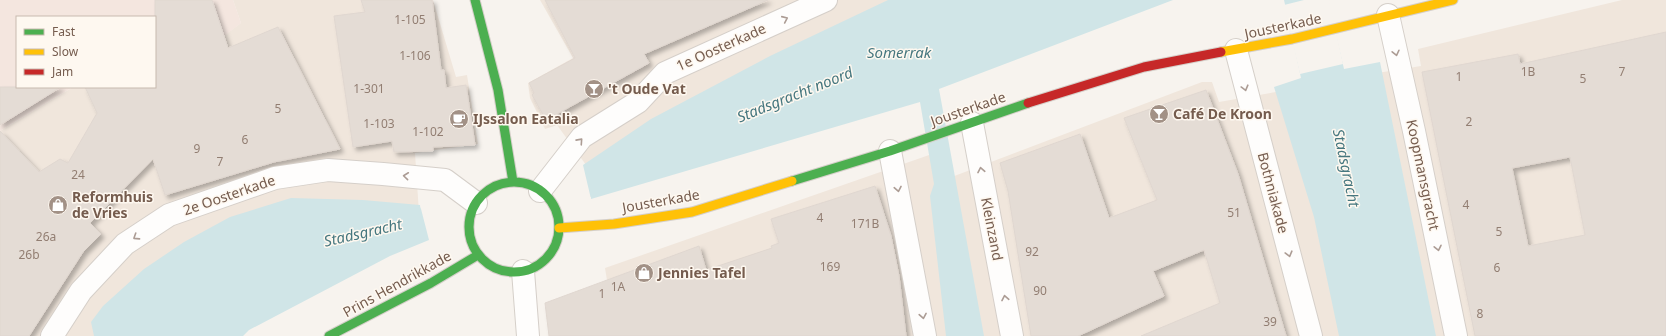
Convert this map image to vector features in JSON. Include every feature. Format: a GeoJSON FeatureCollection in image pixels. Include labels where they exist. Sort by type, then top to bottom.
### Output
{"type":"FeatureCollection","features":[{"type":"Feature","properties":{"kind":"main road"},"geometry":{"type":"LineString","coordinates":[[475,0],[486,36],[508,139],[513,182]]}},
{"type":"Feature","properties":{"kind":"main road","name":"Jousterkade"},"geometry":{"type":"LineString","coordinates":[[559,228],[614,224],[692,212],[890,151],[915,141],[1058,93],[1144,67],[1292,39],[1453,0]]}},
{"type":"Feature","properties":{"kind":"main road"},"geometry":{"type":"LineString","coordinates":[[513,182],[532,186],[540,191],[549,199],[555,208],[559,228],[556,243],[548,256],[536,267],[523,272],[496,269],[478,254],[471,243],[469,230],[470,199],[505,183],[513,182]]}},
{"type":"Feature","properties":{"kind":"main road","name":"Prins Hendrikkade"},"geometry":{"type":"LineString","coordinates":[[329,336],[431,283],[478,254]]}},
{"type":"Feature","properties":{"kind":"street","name":"1e Oosterkade"},"geometry":{"type":"LineString","coordinates":[[540,191],[582,137],[638,102],[665,73],[826,0]]}},
{"type":"Feature","properties":{"kind":"street","name":"Koopmansgracht"},"geometry":{"type":"LineString","coordinates":[[1388,15],[1414,131],[1456,336]]}},
{"type":"Feature","properties":{"kind":"street","name":"Bothniakade"},"geometry":{"type":"LineString","coordinates":[[1236,50],[1311,336]]}},
{"type":"Feature","properties":{"kind":"street","name":"Kleinzand"},"geometry":{"type":"LineString","coordinates":[[965,125],[1012,336]]}},
{"type":"Feature","properties":{"kind":"street"},"geometry":{"type":"LineString","coordinates":[[890,151],[925,336]]}},
{"type":"Feature","properties":{"kind":"street","name":"2e Oosterkade"},"geometry":{"type":"LineString","coordinates":[[52,336],[81,291],[125,244],[170,215],[275,178],[328,170],[445,180],[470,199]]}},
{"type":"Feature","properties":{"kind":"street"},"geometry":{"type":"LineString","coordinates":[[523,272],[528,336]]}},
{"type":"Feature","properties":{"kind":"shaded area"},"geometry":{"type":"Polygon","coordinates":[[[0,0],[233,0],[241,23],[222,38],[156,17],[156,16],[16,16],[16,88],[71,88],[0,131],[0,0]]]}},
{"type":"Feature","properties":{"kind":"shaded area"},"geometry":{"type":"Polygon","coordinates":[[[233,0],[433,0],[456,77],[467,75],[478,144],[415,153],[419,213],[110,336],[0,336],[0,131],[71,88],[156,88],[156,86],[241,23],[233,0]]]}},
{"type":"Feature","properties":{"kind":"shaded area"},"geometry":{"type":"Polygon","coordinates":[[[540,0],[923,0],[589,169],[557,125],[545,129],[530,98],[528,83],[573,58],[540,0]]]}},
{"type":"Feature","properties":{"kind":"shaded area"},"geometry":{"type":"Polygon","coordinates":[[[1622,0],[1666,0],[1666,336],[1422,336],[1371,74],[1421,66],[1418,49],[1622,0]]]}},
{"type":"Feature","properties":{"kind":"shaded area"},"geometry":{"type":"Polygon","coordinates":[[[1202,82],[1212,82],[1219,102],[1287,90],[1349,336],[616,336],[605,268],[932,154],[936,183],[1202,82]]]}},
{"type":"Feature","properties":{"kind":"water"},"geometry":{"type":"Polygon","coordinates":[[[888,0],[1173,0],[939,89],[984,336],[946,336],[930,196],[934,184],[920,102],[591,199],[591,197],[429,237],[429,240],[390,256],[249,330],[243,336],[94,336],[91,322],[103,306],[144,269],[184,242],[230,217],[291,198],[363,200],[420,205],[421,209],[583,168],[583,165],[651,119],[770,56],[888,0]]]}},
{"type":"Feature","properties":{"kind":"water","name":"Stadsgracht"},"geometry":{"type":"Polygon","coordinates":[[[1284,0],[1328,0],[1344,69],[1380,62],[1436,336],[1339,336],[1314,217],[1274,87],[1301,78],[1284,0]]]}},
{"type":"Feature","properties":{"kind":"pier"},"geometry":{"type":"Polygon","coordinates":[[[1304,0],[1329,0],[1343,64],[1300,74],[1284,5],[1304,0]]]}},
{"type":"Feature","properties":{"kind":"pier"},"geometry":{"type":"Polygon","coordinates":[[[583,165],[591,199],[429,240],[420,205],[423,207],[583,165]]]}},
{"type":"Feature","properties":{"kind":"building"},"geometry":{"type":"Polygon","coordinates":[[[155,0],[212,0],[228,48],[278,27],[340,149],[274,162],[165,195],[153,159],[90,223],[101,234],[83,252],[29,336],[0,336],[0,131],[39,172],[60,159],[68,163],[97,113],[85,88],[156,88],[155,0]]]}},
{"type":"Feature","properties":{"kind":"building"},"geometry":{"type":"Polygon","coordinates":[[[361,0],[432,0],[441,70],[444,70],[446,88],[466,85],[475,145],[433,147],[433,151],[394,152],[392,141],[353,147],[334,16],[365,12],[361,0]]]}},
{"type":"Feature","properties":{"kind":"building"},"geometry":{"type":"Polygon","coordinates":[[[545,0],[768,0],[644,54],[649,63],[546,120],[532,95],[534,93],[529,83],[575,58],[545,0]]]}},
{"type":"Feature","properties":{"kind":"building"},"geometry":{"type":"Polygon","coordinates":[[[1666,32],[1666,336],[1475,336],[1422,72],[1518,54],[1520,64],[1666,32]],[[1570,157],[1512,168],[1528,246],[1585,235],[1570,157]]]}},
{"type":"Feature","properties":{"kind":"building"},"geometry":{"type":"Polygon","coordinates":[[[0,87],[59,88],[0,125],[0,87]]]}},
{"type":"Feature","properties":{"kind":"building"},"geometry":{"type":"Polygon","coordinates":[[[1206,90],[1238,174],[1286,336],[1141,336],[1220,303],[1204,250],[1153,271],[1164,296],[1078,336],[1031,336],[1008,191],[1000,163],[1080,134],[1109,218],[1157,200],[1124,118],[1206,90]]]}},
{"type":"Feature","properties":{"kind":"building"},"geometry":{"type":"Polygon","coordinates":[[[875,186],[891,236],[899,276],[906,336],[549,336],[545,303],[699,246],[706,270],[772,248],[771,246],[779,243],[771,219],[875,186]]]}},
{"type":"Feature","properties":{"kind":"traffic: fast"},"geometry":{"type":"LineString","coordinates":[[475,0],[498,90],[513,182]]}},
{"type":"Feature","properties":{"kind":"traffic: fast"},"geometry":{"type":"LineString","coordinates":[[792,181],[890,151],[1028,103]]}},
{"type":"Feature","properties":{"kind":"traffic: fast"},"geometry":{"type":"LineString","coordinates":[[514,182],[531,185],[546,195],[556,210],[559,227],[556,244],[546,259],[531,269],[514,272],[497,269],[482,259],[472,244],[469,227],[472,210],[482,195],[497,185],[514,182]]}},
{"type":"Feature","properties":{"kind":"traffic: fast"},"geometry":{"type":"LineString","coordinates":[[329,336],[431,283],[478,255]]}},
{"type":"Feature","properties":{"kind":"traffic: slow"},"geometry":{"type":"LineString","coordinates":[[1221,52],[1292,39],[1453,0]]}},
{"type":"Feature","properties":{"kind":"traffic: slow"},"geometry":{"type":"LineString","coordinates":[[559,228],[614,224],[692,212],[792,181]]}},
{"type":"Feature","properties":{"kind":"traffic: jam"},"geometry":{"type":"LineString","coordinates":[[1028,103],[1144,67],[1221,52]]}},
{"type":"Feature","properties":{"kind":"place","name":"'t Oude Vat"},"geometry":{"type":"Point","coordinates":[594,89]}},
{"type":"Feature","properties":{"kind":"place","name":"Café De Kroon"},"geometry":{"type":"Point","coordinates":[1159,114]}},
{"type":"Feature","properties":{"kind":"place","name":"IJssalon Eatalia"},"geometry":{"type":"Point","coordinates":[459,119]}},
{"type":"Feature","properties":{"kind":"place","name":"Reformhuis de Vries"},"geometry":{"type":"Point","coordinates":[58,205]}},
{"type":"Feature","properties":{"kind":"place","name":"Jennies Tafel"},"geometry":{"type":"Point","coordinates":[644,273]}},
{"type":"Feature","properties":{"kind":"water label","name":"Somerrak"},"geometry":{"type":"Point","coordinates":[899,53]}},
{"type":"Feature","properties":{"kind":"water label","name":"Stadsgracht noord"},"geometry":{"type":"Point","coordinates":[795,95]}}]}
